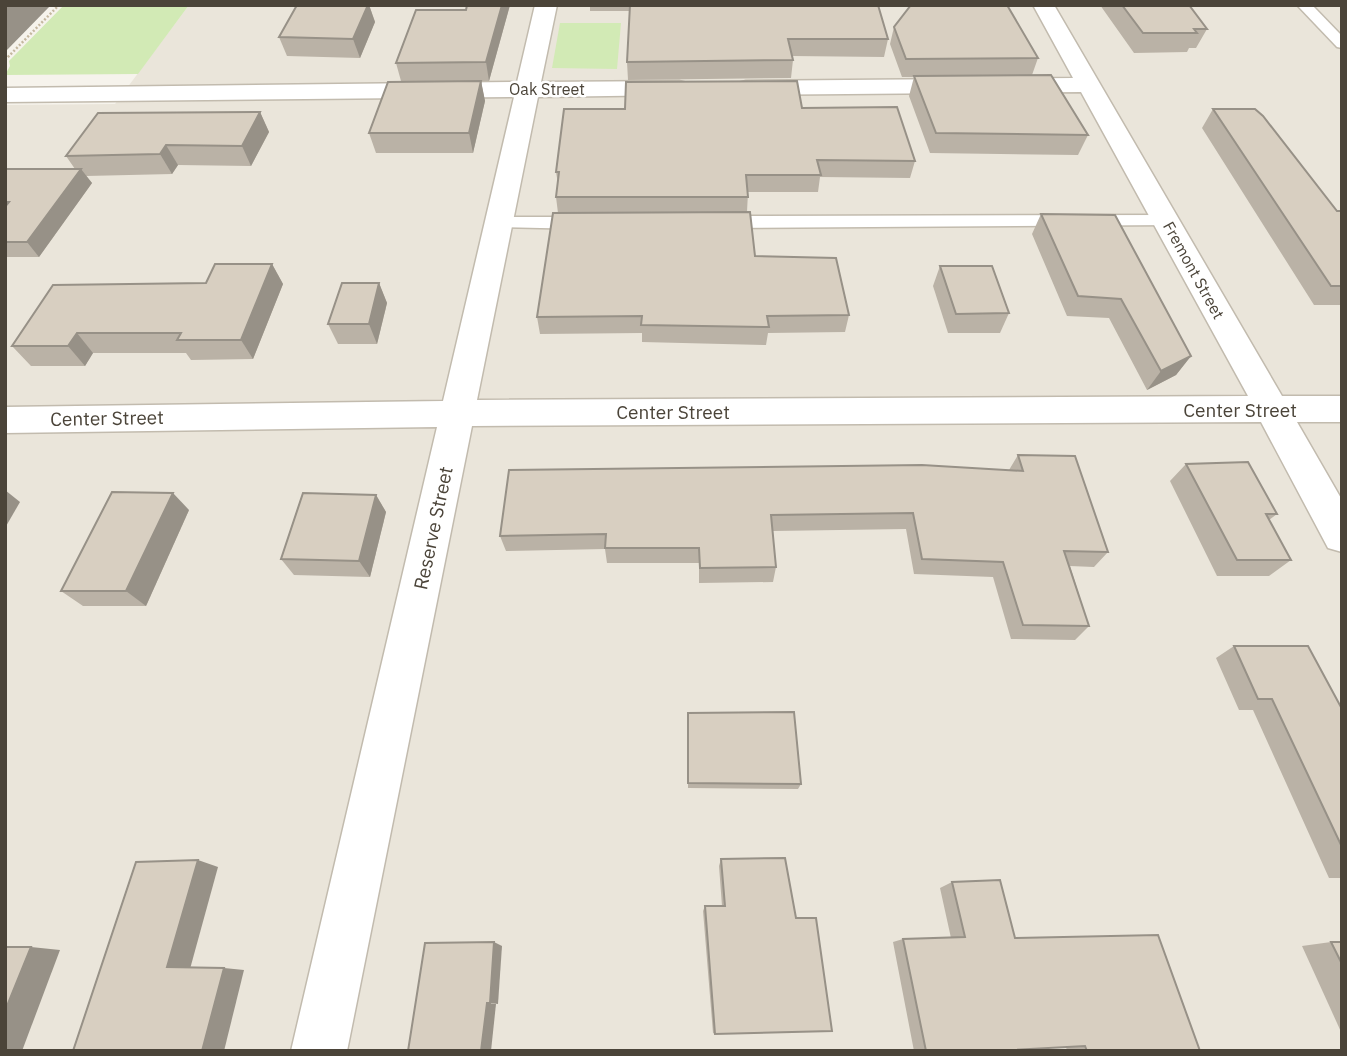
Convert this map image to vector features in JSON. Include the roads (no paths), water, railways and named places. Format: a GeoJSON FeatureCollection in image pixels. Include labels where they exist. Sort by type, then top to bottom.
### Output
{"type":"FeatureCollection","features":[{"type":"Feature","properties":{"kind":"street","name":"Reserve Street"},"geometry":{"type":"LineString","coordinates":[[319,1051],[546,5]]}},
{"type":"Feature","properties":{"kind":"street","name":"Fremont Street"},"geometry":{"type":"LineString","coordinates":[[1043,5],[1168,221],[1342,536]]}},
{"type":"Feature","properties":{"kind":"street","name":"Oak Street"},"geometry":{"type":"LineString","coordinates":[[15,95],[1089,85]]}},
{"type":"Feature","properties":{"kind":"street"},"geometry":{"type":"LineString","coordinates":[[5,116],[15,95]]}},
{"type":"Feature","properties":{"kind":"street","name":"Center Street"},"geometry":{"type":"LineString","coordinates":[[5,420],[458,414],[1342,409]]}},
{"type":"Feature","properties":{"kind":"lane"},"geometry":{"type":"LineString","coordinates":[[1304,5],[1342,44]]}},
{"type":"Feature","properties":{"kind":"lane"},"geometry":{"type":"LineString","coordinates":[[703,222],[1168,221]]}},
{"type":"Feature","properties":{"kind":"lane"},"geometry":{"type":"LineString","coordinates":[[497,223],[607,223]]}}]}
